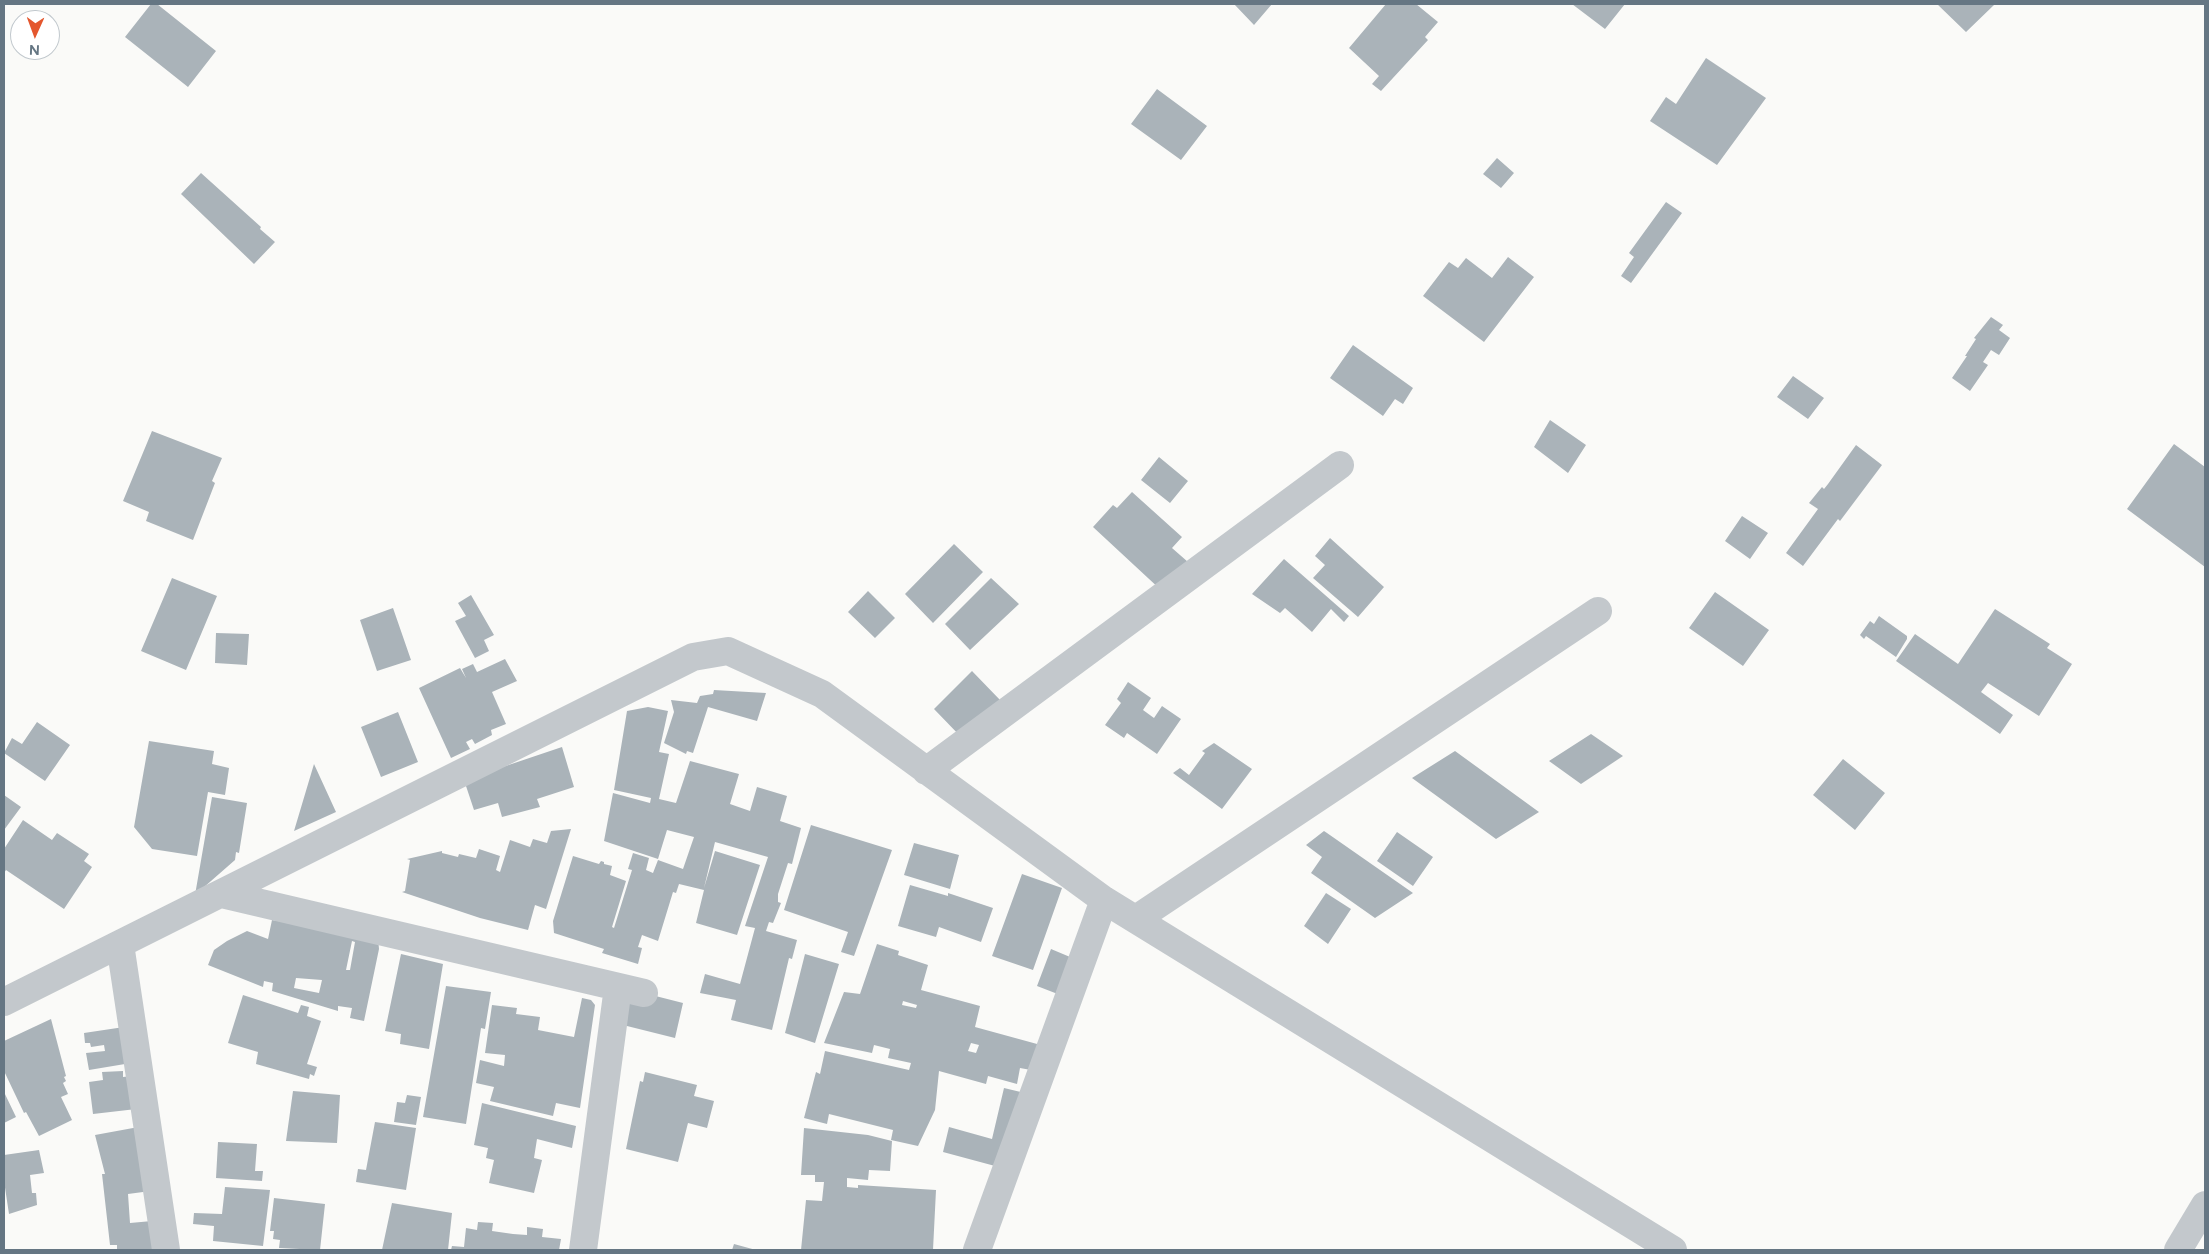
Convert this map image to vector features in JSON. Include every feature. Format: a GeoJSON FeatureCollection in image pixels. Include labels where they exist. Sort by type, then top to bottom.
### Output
{"type":"FeatureCollection","features":[{"type":"Feature","properties":{"kind":"street"},"geometry":{"type":"LineString","coordinates":[[926,771],[1340,466]]}},
{"type":"Feature","properties":{"kind":"street"},"geometry":{"type":"LineString","coordinates":[[1136,919],[1598,611]]}},
{"type":"Feature","properties":{"kind":"street"},"geometry":{"type":"LineString","coordinates":[[4,1002],[693,658],[728,651],[822,694],[1104,900],[1673,1250]]}},
{"type":"Feature","properties":{"kind":"street"},"geometry":{"type":"LineString","coordinates":[[222,894],[631,990],[583,1250]]}},
{"type":"Feature","properties":{"kind":"street"},"geometry":{"type":"LineString","coordinates":[[977,1250],[1104,900]]}},
{"type":"Feature","properties":{"kind":"street"},"geometry":{"type":"LineString","coordinates":[[120,944],[166,1250]]}},
{"type":"Feature","properties":{"kind":"street"},"geometry":{"type":"LineString","coordinates":[[2178,1250],[2205,1205]]}},
{"type":"Feature","properties":{"kind":"building"},"geometry":{"type":"Polygon","coordinates":[[[151,4],[157,4],[216,51],[188,87],[125,37],[151,4]]]}},
{"type":"Feature","properties":{"kind":"building"},"geometry":{"type":"Polygon","coordinates":[[[1234,4],[1272,4],[1254,25],[1234,4]]]}},
{"type":"Feature","properties":{"kind":"building"},"geometry":{"type":"Polygon","coordinates":[[[1386,4],[1416,4],[1438,22],[1425,37],[1428,40],[1381,91],[1372,84],[1379,76],[1349,48],[1386,4]]]}},
{"type":"Feature","properties":{"kind":"building"},"geometry":{"type":"Polygon","coordinates":[[[1572,4],[1625,4],[1605,29],[1572,4]]]}},
{"type":"Feature","properties":{"kind":"building"},"geometry":{"type":"Polygon","coordinates":[[[1937,4],[1993,4],[1994,5],[1966,32],[1937,4]]]}},
{"type":"Feature","properties":{"kind":"building"},"geometry":{"type":"Polygon","coordinates":[[[1706,58],[1766,98],[1717,165],[1650,121],[1666,97],[1676,104],[1706,58]]]}},
{"type":"Feature","properties":{"kind":"building"},"geometry":{"type":"Polygon","coordinates":[[[1157,89],[1207,126],[1181,160],[1131,124],[1157,89]]]}},
{"type":"Feature","properties":{"kind":"building"},"geometry":{"type":"Polygon","coordinates":[[[1497,158],[1514,173],[1501,188],[1483,174],[1497,158]]]}},
{"type":"Feature","properties":{"kind":"building"},"geometry":{"type":"Polygon","coordinates":[[[201,173],[275,242],[254,264],[181,194],[201,173]]]}},
{"type":"Feature","properties":{"kind":"building"},"geometry":{"type":"Polygon","coordinates":[[[1666,202],[1682,213],[1631,283],[1621,276],[1634,257],[1629,253],[1666,202]]]}},
{"type":"Feature","properties":{"kind":"building"},"geometry":{"type":"Polygon","coordinates":[[[1508,257],[1534,277],[1484,342],[1423,296],[1449,262],[1458,268],[1466,258],[1492,278],[1508,257]]]}},
{"type":"Feature","properties":{"kind":"building"},"geometry":{"type":"Polygon","coordinates":[[[1991,317],[2003,325],[1999,330],[2010,338],[1999,355],[1991,350],[1983,362],[1988,365],[1970,391],[1952,378],[1967,356],[1965,356],[1976,339],[1974,338],[1991,317]]]}},
{"type":"Feature","properties":{"kind":"building"},"geometry":{"type":"Polygon","coordinates":[[[1353,345],[1413,388],[1403,404],[1395,399],[1383,416],[1330,378],[1353,345]]]}},
{"type":"Feature","properties":{"kind":"building"},"geometry":{"type":"Polygon","coordinates":[[[1793,376],[1824,398],[1808,419],[1777,397],[1793,376]]]}},
{"type":"Feature","properties":{"kind":"building"},"geometry":{"type":"Polygon","coordinates":[[[1550,420],[1586,445],[1568,473],[1534,447],[1550,420]]]}},
{"type":"Feature","properties":{"kind":"building"},"geometry":{"type":"Polygon","coordinates":[[[152,431],[222,458],[212,481],[215,483],[193,540],[146,521],[149,512],[123,501],[152,431]]]}},
{"type":"Feature","properties":{"kind":"building"},"geometry":{"type":"Polygon","coordinates":[[[2174,444],[2205,467],[2205,567],[2127,509],[2174,444]]]}},
{"type":"Feature","properties":{"kind":"building"},"geometry":{"type":"Polygon","coordinates":[[[1856,445],[1882,465],[1803,566],[1786,553],[1818,509],[1809,503],[1822,487],[1824,489],[1856,445]]]}},
{"type":"Feature","properties":{"kind":"building"},"geometry":{"type":"Polygon","coordinates":[[[1159,457],[1188,481],[1170,503],[1141,480],[1159,457]]]}},
{"type":"Feature","properties":{"kind":"building"},"geometry":{"type":"Polygon","coordinates":[[[1132,492],[1182,537],[1172,548],[1188,562],[1162,591],[1093,527],[1113,505],[1117,508],[1132,492]]]}},
{"type":"Feature","properties":{"kind":"building"},"geometry":{"type":"Polygon","coordinates":[[[1742,516],[1768,533],[1750,559],[1725,541],[1742,516]]]}},
{"type":"Feature","properties":{"kind":"building"},"geometry":{"type":"Polygon","coordinates":[[[1330,538],[1384,587],[1358,617],[1313,578],[1325,565],[1315,556],[1330,538]]]}},
{"type":"Feature","properties":{"kind":"building"},"geometry":{"type":"Polygon","coordinates":[[[954,544],[983,572],[933,623],[905,594],[954,544]]]}},
{"type":"Feature","properties":{"kind":"building"},"geometry":{"type":"Polygon","coordinates":[[[1284,559],[1349,616],[1344,622],[1331,609],[1312,632],[1285,608],[1280,613],[1252,594],[1284,559]]]}},
{"type":"Feature","properties":{"kind":"building"},"geometry":{"type":"Polygon","coordinates":[[[172,578],[217,596],[186,670],[141,651],[172,578]]]}},
{"type":"Feature","properties":{"kind":"building"},"geometry":{"type":"Polygon","coordinates":[[[991,578],[1019,604],[970,650],[945,624],[991,578]]]}},
{"type":"Feature","properties":{"kind":"building"},"geometry":{"type":"Polygon","coordinates":[[[868,591],[895,618],[875,638],[848,612],[868,591]]]}},
{"type":"Feature","properties":{"kind":"building"},"geometry":{"type":"Polygon","coordinates":[[[1715,592],[1769,630],[1743,666],[1689,628],[1715,592]]]}},
{"type":"Feature","properties":{"kind":"building"},"geometry":{"type":"Polygon","coordinates":[[[471,595],[494,635],[484,640],[489,651],[475,658],[455,621],[466,616],[458,603],[471,595]]]}},
{"type":"Feature","properties":{"kind":"building"},"geometry":{"type":"Polygon","coordinates":[[[393,608],[411,660],[377,671],[360,620],[393,608]]]}},
{"type":"Feature","properties":{"kind":"building"},"geometry":{"type":"Polygon","coordinates":[[[1995,609],[2050,644],[2047,648],[2072,664],[2039,716],[1988,683],[1981,692],[2013,715],[2000,734],[1896,661],[1915,634],[1958,664],[1995,609]]]}},
{"type":"Feature","properties":{"kind":"building"},"geometry":{"type":"Polygon","coordinates":[[[1879,616],[1907,636],[1896,657],[1866,636],[1864,639],[1860,635],[1870,621],[1874,624],[1879,616]]]}},
{"type":"Feature","properties":{"kind":"building"},"geometry":{"type":"Polygon","coordinates":[[[216,633],[249,634],[247,665],[215,663],[216,633]]]}},
{"type":"Feature","properties":{"kind":"building"},"geometry":{"type":"Polygon","coordinates":[[[505,659],[517,681],[492,692],[506,724],[491,730],[492,735],[475,744],[472,739],[466,742],[470,749],[451,758],[419,688],[460,668],[466,678],[462,669],[473,664],[477,672],[505,659]]]}},
{"type":"Feature","properties":{"kind":"building"},"geometry":{"type":"Polygon","coordinates":[[[972,671],[1001,701],[963,739],[934,709],[972,671]]]}},
{"type":"Feature","properties":{"kind":"building"},"geometry":{"type":"Polygon","coordinates":[[[1128,682],[1151,698],[1143,710],[1154,718],[1162,706],[1181,719],[1157,754],[1127,733],[1124,738],[1105,725],[1121,703],[1117,699],[1128,682]]]}},
{"type":"Feature","properties":{"kind":"building"},"geometry":{"type":"Polygon","coordinates":[[[714,690],[766,693],[757,721],[708,707],[693,753],[687,751],[686,754],[664,743],[674,712],[671,700],[697,703],[700,696],[713,694],[714,690]]]}},
{"type":"Feature","properties":{"kind":"building"},"geometry":{"type":"Polygon","coordinates":[[[648,707],[668,711],[659,752],[669,754],[659,799],[676,803],[690,761],[739,774],[730,804],[750,811],[757,787],[787,796],[780,821],[801,828],[792,864],[788,863],[778,894],[778,902],[781,903],[773,923],[769,922],[766,931],[797,940],[792,959],[789,958],[772,1030],[731,1020],[736,1000],[700,993],[705,974],[740,984],[755,928],[745,926],[768,857],[715,842],[704,888],[715,851],[760,865],[737,935],[696,923],[704,890],[679,884],[676,893],[673,892],[658,941],[642,935],[638,947],[642,948],[638,964],[602,953],[604,949],[554,933],[553,921],[573,856],[599,864],[601,861],[604,862],[604,864],[612,866],[610,875],[626,881],[612,927],[614,928],[632,870],[628,869],[633,853],[649,858],[646,870],[653,873],[658,860],[683,869],[694,837],[667,830],[658,859],[604,841],[613,793],[650,803],[651,798],[614,790],[627,711],[648,707]]]}},
{"type":"Feature","properties":{"kind":"building"},"geometry":{"type":"Polygon","coordinates":[[[398,712],[418,762],[381,777],[361,727],[398,712]]]}},
{"type":"Feature","properties":{"kind":"building"},"geometry":{"type":"Polygon","coordinates":[[[37,722],[70,745],[45,781],[4,753],[12,738],[22,744],[37,722]]]}},
{"type":"Feature","properties":{"kind":"building"},"geometry":{"type":"Polygon","coordinates":[[[1591,734],[1623,756],[1581,784],[1549,761],[1591,734]]]}},
{"type":"Feature","properties":{"kind":"building"},"geometry":{"type":"Polygon","coordinates":[[[149,741],[214,751],[212,764],[229,768],[225,795],[208,792],[197,856],[152,849],[134,827],[149,741]]]}},
{"type":"Feature","properties":{"kind":"building"},"geometry":{"type":"Polygon","coordinates":[[[1214,743],[1252,769],[1222,809],[1173,773],[1180,768],[1189,775],[1205,753],[1202,751],[1214,743]]]}},
{"type":"Feature","properties":{"kind":"building"},"geometry":{"type":"Polygon","coordinates":[[[562,747],[574,787],[537,799],[540,807],[502,817],[498,803],[474,810],[464,780],[562,747]]]}},
{"type":"Feature","properties":{"kind":"building"},"geometry":{"type":"Polygon","coordinates":[[[1455,751],[1539,812],[1496,839],[1412,778],[1455,751]]]}},
{"type":"Feature","properties":{"kind":"building"},"geometry":{"type":"Polygon","coordinates":[[[1843,759],[1885,793],[1855,830],[1813,795],[1843,759]]]}},
{"type":"Feature","properties":{"kind":"building"},"geometry":{"type":"Polygon","coordinates":[[[314,764],[336,812],[294,831],[314,764]]]}},
{"type":"Feature","properties":{"kind":"building"},"geometry":{"type":"Polygon","coordinates":[[[4,795],[21,807],[4,830],[4,795]]]}},
{"type":"Feature","properties":{"kind":"building"},"geometry":{"type":"Polygon","coordinates":[[[212,797],[247,803],[239,853],[236,852],[235,860],[195,895],[212,797]]]}},
{"type":"Feature","properties":{"kind":"building"},"geometry":{"type":"Polygon","coordinates":[[[23,820],[52,840],[57,833],[89,854],[84,861],[92,867],[64,909],[6,870],[4,873],[4,849],[23,820]]]}},
{"type":"Feature","properties":{"kind":"building"},"geometry":{"type":"Polygon","coordinates":[[[811,825],[892,850],[854,956],[841,952],[848,932],[784,910],[811,825]]]}},
{"type":"Feature","properties":{"kind":"building"},"geometry":{"type":"Polygon","coordinates":[[[571,829],[546,909],[535,905],[528,930],[480,918],[402,892],[405,891],[410,860],[407,859],[442,851],[442,853],[458,857],[459,854],[476,858],[479,849],[500,856],[496,870],[500,872],[510,840],[530,847],[533,839],[547,843],[551,831],[571,829]]]}},
{"type":"Feature","properties":{"kind":"building"},"geometry":{"type":"Polygon","coordinates":[[[1324,831],[1413,893],[1375,918],[1311,873],[1322,857],[1306,845],[1324,831]]]}},
{"type":"Feature","properties":{"kind":"building"},"geometry":{"type":"Polygon","coordinates":[[[1397,832],[1433,857],[1413,886],[1377,861],[1397,832]]]}},
{"type":"Feature","properties":{"kind":"building"},"geometry":{"type":"Polygon","coordinates":[[[914,843],[959,855],[950,889],[904,875],[914,843]]]}},
{"type":"Feature","properties":{"kind":"building"},"geometry":{"type":"Polygon","coordinates":[[[1022,874],[1062,888],[1033,970],[992,956],[1022,874]]]}},
{"type":"Feature","properties":{"kind":"building"},"geometry":{"type":"Polygon","coordinates":[[[910,885],[948,896],[948,893],[993,908],[981,942],[939,927],[936,937],[898,926],[910,885]]]}},
{"type":"Feature","properties":{"kind":"building"},"geometry":{"type":"Polygon","coordinates":[[[1326,893],[1351,909],[1328,944],[1304,926],[1326,893]]]}},
{"type":"Feature","properties":{"kind":"building"},"geometry":{"type":"Polygon","coordinates":[[[272,920],[378,938],[379,949],[364,1021],[350,1018],[352,1008],[338,1006],[338,1011],[272,991],[273,983],[264,981],[263,987],[208,965],[214,950],[247,931],[268,939],[272,920]],[[352,941],[346,970],[350,970],[355,942],[352,941]],[[296,978],[294,988],[319,993],[322,980],[296,978]]]}},
{"type":"Feature","properties":{"kind":"building"},"geometry":{"type":"Polygon","coordinates":[[[877,944],[899,951],[898,955],[928,965],[921,990],[980,1006],[975,1027],[1048,1047],[1031,1070],[1020,1068],[1017,1084],[988,1076],[986,1084],[939,1071],[935,1110],[918,1146],[891,1140],[893,1130],[829,1114],[827,1124],[804,1118],[816,1072],[820,1074],[825,1051],[909,1070],[911,1063],[888,1058],[890,1049],[874,1045],[872,1053],[824,1043],[844,992],[860,994],[877,944]],[[903,1001],[902,1005],[916,1008],[917,1005],[903,1001]],[[971,1043],[968,1051],[976,1053],[979,1045],[971,1043]]]}},
{"type":"Feature","properties":{"kind":"building"},"geometry":{"type":"Polygon","coordinates":[[[1051,949],[1082,962],[1068,998],[1037,986],[1051,949]]]}},
{"type":"Feature","properties":{"kind":"building"},"geometry":{"type":"Polygon","coordinates":[[[401,954],[443,964],[429,1049],[400,1044],[401,1034],[385,1031],[401,954]]]}},
{"type":"Feature","properties":{"kind":"building"},"geometry":{"type":"Polygon","coordinates":[[[805,954],[839,964],[815,1043],[785,1033],[805,954]]]}},
{"type":"Feature","properties":{"kind":"building"},"geometry":{"type":"Polygon","coordinates":[[[446,986],[491,992],[485,1029],[481,1028],[466,1124],[423,1117],[446,986]]]}},
{"type":"Feature","properties":{"kind":"building"},"geometry":{"type":"Polygon","coordinates":[[[628,989],[683,1003],[675,1038],[623,1025],[628,989]]]}},
{"type":"Feature","properties":{"kind":"building"},"geometry":{"type":"Polygon","coordinates":[[[243,995],[298,1013],[301,1005],[309,1007],[307,1016],[321,1021],[307,1064],[317,1067],[314,1076],[310,1074],[309,1079],[256,1064],[258,1052],[228,1043],[243,995]]]}},
{"type":"Feature","properties":{"kind":"building"},"geometry":{"type":"Polygon","coordinates":[[[582,998],[591,1000],[595,1005],[580,1108],[556,1103],[553,1116],[490,1101],[494,1087],[476,1083],[480,1060],[504,1066],[505,1055],[485,1053],[492,1005],[517,1008],[516,1014],[540,1017],[538,1030],[574,1037],[582,998]]]}},
{"type":"Feature","properties":{"kind":"building"},"geometry":{"type":"Polygon","coordinates":[[[51,1019],[66,1076],[64,1077],[66,1081],[63,1083],[68,1094],[61,1097],[72,1120],[39,1136],[26,1112],[24,1113],[4,1071],[4,1041],[51,1019]]]}},
{"type":"Feature","properties":{"kind":"building"},"geometry":{"type":"Polygon","coordinates":[[[124,1027],[137,1062],[89,1070],[86,1053],[105,1051],[104,1045],[91,1047],[90,1043],[85,1043],[84,1033],[124,1027]]]}},
{"type":"Feature","properties":{"kind":"building"},"geometry":{"type":"Polygon","coordinates":[[[123,1071],[123,1077],[142,1075],[145,1108],[93,1114],[89,1082],[103,1080],[102,1072],[123,1071]]]}},
{"type":"Feature","properties":{"kind":"building"},"geometry":{"type":"Polygon","coordinates":[[[645,1072],[697,1085],[694,1096],[714,1101],[707,1128],[688,1123],[678,1162],[626,1149],[640,1081],[643,1082],[645,1072]]]}},
{"type":"Feature","properties":{"kind":"building"},"geometry":{"type":"Polygon","coordinates":[[[1004,1088],[1029,1094],[995,1166],[943,1152],[949,1127],[992,1139],[1004,1088]]]}},
{"type":"Feature","properties":{"kind":"building"},"geometry":{"type":"Polygon","coordinates":[[[293,1091],[340,1095],[337,1143],[286,1141],[293,1091]]]}},
{"type":"Feature","properties":{"kind":"building"},"geometry":{"type":"Polygon","coordinates":[[[4,1092],[16,1117],[4,1123],[4,1092]]]}},
{"type":"Feature","properties":{"kind":"building"},"geometry":{"type":"Polygon","coordinates":[[[407,1095],[421,1097],[416,1125],[394,1122],[397,1102],[405,1103],[407,1095]]]}},
{"type":"Feature","properties":{"kind":"building"},"geometry":{"type":"Polygon","coordinates":[[[482,1103],[576,1126],[572,1148],[537,1139],[534,1158],[542,1160],[534,1193],[489,1183],[494,1160],[486,1158],[488,1148],[474,1145],[482,1103]]]}},
{"type":"Feature","properties":{"kind":"building"},"geometry":{"type":"Polygon","coordinates":[[[375,1122],[416,1128],[406,1190],[356,1182],[358,1169],[366,1170],[375,1122]]]}},
{"type":"Feature","properties":{"kind":"building"},"geometry":{"type":"Polygon","coordinates":[[[144,1126],[158,1190],[128,1194],[130,1223],[163,1220],[166,1250],[117,1250],[117,1245],[110,1245],[102,1174],[105,1174],[95,1135],[144,1126]]]}},
{"type":"Feature","properties":{"kind":"building"},"geometry":{"type":"Polygon","coordinates":[[[804,1128],[868,1135],[892,1141],[890,1171],[869,1170],[868,1180],[847,1178],[847,1187],[858,1188],[858,1185],[936,1190],[933,1250],[801,1250],[806,1200],[822,1201],[824,1182],[815,1182],[815,1175],[801,1175],[804,1128]]]}},
{"type":"Feature","properties":{"kind":"building"},"geometry":{"type":"Polygon","coordinates":[[[218,1142],[257,1144],[255,1171],[263,1171],[262,1181],[216,1178],[218,1142]]]}},
{"type":"Feature","properties":{"kind":"building"},"geometry":{"type":"Polygon","coordinates":[[[39,1150],[44,1173],[30,1175],[32,1193],[36,1193],[37,1205],[9,1214],[4,1181],[4,1155],[39,1150]]]}},
{"type":"Feature","properties":{"kind":"building"},"geometry":{"type":"Polygon","coordinates":[[[225,1187],[270,1190],[263,1246],[213,1241],[214,1226],[193,1224],[194,1213],[222,1214],[225,1187]]]}},
{"type":"Feature","properties":{"kind":"building"},"geometry":{"type":"Polygon","coordinates":[[[274,1198],[325,1204],[320,1250],[279,1248],[280,1240],[273,1239],[274,1231],[270,1231],[274,1198]]]}},
{"type":"Feature","properties":{"kind":"building"},"geometry":{"type":"Polygon","coordinates":[[[392,1203],[452,1213],[448,1250],[382,1250],[392,1203]]]}},
{"type":"Feature","properties":{"kind":"building"},"geometry":{"type":"Polygon","coordinates":[[[478,1222],[493,1223],[492,1231],[513,1234],[527,1235],[527,1227],[543,1229],[542,1237],[561,1239],[559,1250],[451,1250],[452,1246],[464,1247],[466,1228],[477,1230],[478,1222]]]}},
{"type":"Feature","properties":{"kind":"building"},"geometry":{"type":"Polygon","coordinates":[[[734,1244],[756,1250],[732,1250],[734,1244]]]}}]}
